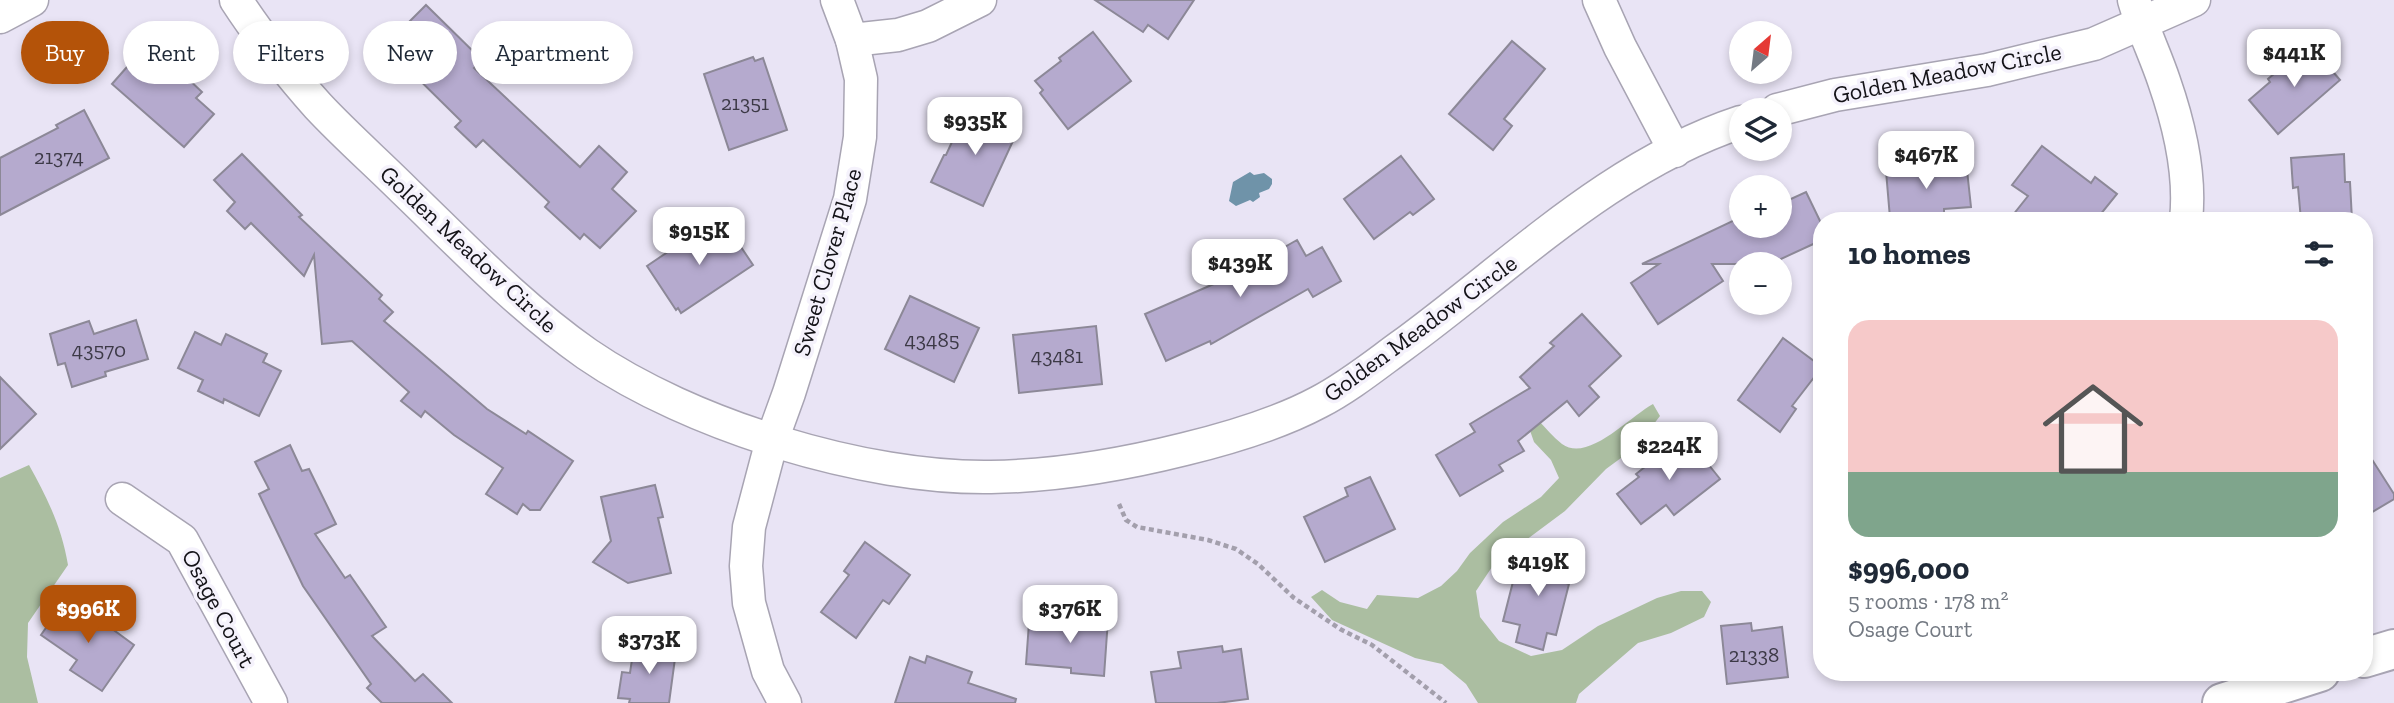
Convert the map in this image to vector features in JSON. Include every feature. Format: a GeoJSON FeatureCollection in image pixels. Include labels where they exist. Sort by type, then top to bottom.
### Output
{"type":"FeatureCollection","features":[{"type":"Feature","properties":{"kind":"main road"},"geometry":{"type":"LineString","coordinates":[[2373,655],[2394,649]]}},
{"type":"Feature","properties":{"kind":"main road"},"geometry":{"type":"LineString","coordinates":[[2222,703],[2292,681]]}},
{"type":"Feature","properties":{"kind":"street"},"geometry":{"type":"LineString","coordinates":[[0,17],[32,0]]}},
{"type":"Feature","properties":{"kind":"street","name":"Golden Meadow Circle"},"geometry":{"type":"LineString","coordinates":[[236,0],[316,104],[503,286],[589,356],[651,392],[772,440],[828,456],[940,475],[990,477],[1056,473],[1135,461],[1249,430],[1315,405],[1437,320],[1577,209],[1631,173],[1675,150],[1729,127]]}},
{"type":"Feature","properties":{"kind":"street","name":"Sweet Clover Place"},"geometry":{"type":"LineString","coordinates":[[785,703],[768,671],[752,615],[746,566],[749,527],[772,440],[850,199],[860,137],[860,79],[852,40],[838,0]]}},
{"type":"Feature","properties":{"kind":"street"},"geometry":{"type":"LineString","coordinates":[[852,40],[898,35],[949,17],[980,0]]}},
{"type":"Feature","properties":{"kind":"street"},"geometry":{"type":"LineString","coordinates":[[1599,0],[1620,47],[1675,150]]}},
{"type":"Feature","properties":{"kind":"street","name":"Golden Meadow Circle"},"geometry":{"type":"LineString","coordinates":[[1792,106],[1835,94],[1987,70],[2094,44],[2137,12],[2194,0]]}},
{"type":"Feature","properties":{"kind":"street"},"geometry":{"type":"LineString","coordinates":[[2137,12],[2165,82],[2180,142],[2187,186],[2186,212]]}},
{"type":"Feature","properties":{"kind":"street","name":"Osage Court"},"geometry":{"type":"LineString","coordinates":[[122,499],[182,540],[271,703]]}},
{"type":"Feature","properties":{"kind":"path"},"geometry":{"type":"LineString","coordinates":[[1119,504],[1126,520],[1137,527],[1208,540],[1236,549],[1258,564],[1294,598],[1340,629],[1372,645],[1446,703]]}},
{"type":"Feature","properties":{"kind":"green space"},"geometry":{"type":"Polygon","coordinates":[[[1653,404],[1660,416],[1636,447],[1606,469],[1565,511],[1494,564],[1476,591],[1480,617],[1499,641],[1531,656],[1562,650],[1598,626],[1657,598],[1681,591],[1702,591],[1711,602],[1704,617],[1671,633],[1638,643],[1579,694],[1576,703],[1478,703],[1466,684],[1442,664],[1415,658],[1332,620],[1311,597],[1322,590],[1340,602],[1367,609],[1377,595],[1418,598],[1441,586],[1457,571],[1470,553],[1503,522],[1541,497],[1559,478],[1551,460],[1534,442],[1527,422],[1538,420],[1562,444],[1572,448],[1584,448],[1608,436],[1653,404]]]}},
{"type":"Feature","properties":{"kind":"green space"},"geometry":{"type":"Polygon","coordinates":[[[29,465],[53,513],[68,565],[28,623],[27,657],[38,703],[0,703],[0,478],[29,465]]]}},
{"type":"Feature","properties":{"kind":"water"},"geometry":{"type":"Polygon","coordinates":[[[1250,172],[1254,175],[1264,173],[1272,179],[1272,184],[1269,189],[1259,193],[1260,197],[1253,202],[1250,200],[1236,206],[1229,201],[1233,182],[1250,172]]]}},
{"type":"Feature","properties":{"kind":"building"},"geometry":{"type":"Polygon","coordinates":[[[1095,0],[1194,0],[1168,39],[1148,25],[1143,32],[1095,0]]]}},
{"type":"Feature","properties":{"kind":"building"},"geometry":{"type":"Polygon","coordinates":[[[426,5],[442,21],[410,21],[426,5]]]}},
{"type":"Feature","properties":{"kind":"building"},"geometry":{"type":"Polygon","coordinates":[[[1093,32],[1131,81],[1068,129],[1040,93],[1043,90],[1035,81],[1093,32]]]}},
{"type":"Feature","properties":{"kind":"building"},"geometry":{"type":"Polygon","coordinates":[[[457,35],[471,49],[471,84],[491,84],[580,167],[599,146],[627,172],[612,189],[636,211],[600,248],[584,234],[580,239],[545,207],[549,202],[483,140],[476,147],[455,127],[461,121],[424,84],[457,84],[457,35]]]}},
{"type":"Feature","properties":{"kind":"building"},"geometry":{"type":"Polygon","coordinates":[[[1512,41],[1545,69],[1504,119],[1512,126],[1493,150],[1449,114],[1512,41]]]}},
{"type":"Feature","properties":{"kind":"building"},"geometry":{"type":"Polygon","coordinates":[[[2309,44],[2340,80],[2278,134],[2249,100],[2270,82],[2268,79],[2309,44]]]}},
{"type":"Feature","properties":{"kind":"building"},"geometry":{"type":"Polygon","coordinates":[[[753,57],[755,61],[763,58],[787,130],[729,150],[704,74],[753,57]]]}},
{"type":"Feature","properties":{"kind":"building"},"geometry":{"type":"Polygon","coordinates":[[[123,72],[123,84],[194,84],[202,92],[196,98],[214,114],[184,147],[112,84],[123,72]]]}},
{"type":"Feature","properties":{"kind":"building"},"geometry":{"type":"Polygon","coordinates":[[[968,107],[1018,130],[983,206],[931,182],[968,107]]]}},
{"type":"Feature","properties":{"kind":"building"},"geometry":{"type":"Polygon","coordinates":[[[84,110],[109,158],[0,215],[0,158],[58,128],[56,125],[84,110]]]}},
{"type":"Feature","properties":{"kind":"building"},"geometry":{"type":"Polygon","coordinates":[[[2042,146],[2091,183],[2095,177],[2117,194],[2102,212],[2015,212],[2028,196],[2012,185],[2042,146]]]}},
{"type":"Feature","properties":{"kind":"building"},"geometry":{"type":"Polygon","coordinates":[[[242,154],[302,215],[299,217],[382,295],[379,299],[393,312],[384,321],[487,409],[526,434],[528,431],[573,461],[540,510],[530,510],[523,504],[517,514],[486,494],[503,468],[454,435],[425,411],[421,417],[401,401],[409,392],[352,341],[322,344],[314,255],[304,276],[251,223],[245,229],[227,211],[235,202],[214,180],[242,154]]]}},
{"type":"Feature","properties":{"kind":"building"},"geometry":{"type":"Polygon","coordinates":[[[2344,154],[2345,182],[2350,182],[2352,212],[2300,212],[2298,187],[2293,188],[2291,158],[2344,154]]]}},
{"type":"Feature","properties":{"kind":"building"},"geometry":{"type":"Polygon","coordinates":[[[1401,156],[1434,199],[1413,215],[1410,212],[1374,239],[1344,199],[1401,156]]]}},
{"type":"Feature","properties":{"kind":"building"},"geometry":{"type":"Polygon","coordinates":[[[1938,166],[1938,173],[1967,170],[1971,207],[1944,209],[1944,212],[1889,212],[1886,171],[1938,166]]]}},
{"type":"Feature","properties":{"kind":"building"},"geometry":{"type":"Polygon","coordinates":[[[1806,192],[1816,212],[1813,212],[1813,244],[1792,254],[1729,252],[1729,264],[1712,264],[1723,281],[1658,324],[1631,283],[1659,264],[1642,264],[1729,223],[1729,238],[1792,238],[1792,198],[1806,192]]]}},
{"type":"Feature","properties":{"kind":"building"},"geometry":{"type":"Polygon","coordinates":[[[712,222],[725,240],[733,235],[753,265],[681,313],[678,308],[676,310],[647,266],[712,222]]]}},
{"type":"Feature","properties":{"kind":"building"},"geometry":{"type":"Polygon","coordinates":[[[1297,240],[1306,256],[1322,247],[1341,281],[1313,297],[1308,289],[1211,344],[1210,341],[1166,361],[1145,314],[1232,276],[1297,240]]]}},
{"type":"Feature","properties":{"kind":"building"},"geometry":{"type":"Polygon","coordinates":[[[910,296],[979,328],[954,382],[885,349],[910,296]]]}},
{"type":"Feature","properties":{"kind":"building"},"geometry":{"type":"Polygon","coordinates":[[[1582,314],[1621,356],[1589,386],[1599,397],[1579,416],[1567,401],[1518,441],[1524,451],[1499,465],[1503,471],[1460,496],[1436,455],[1475,432],[1470,424],[1530,388],[1520,377],[1554,346],[1550,343],[1582,314]]]}},
{"type":"Feature","properties":{"kind":"building"},"geometry":{"type":"Polygon","coordinates":[[[136,320],[148,359],[105,372],[106,376],[72,387],[65,363],[58,365],[50,334],[89,321],[94,334],[136,320]]]}},
{"type":"Feature","properties":{"kind":"building"},"geometry":{"type":"Polygon","coordinates":[[[1096,326],[1102,384],[1019,393],[1013,335],[1096,326]]]}},
{"type":"Feature","properties":{"kind":"building"},"geometry":{"type":"Polygon","coordinates":[[[195,332],[221,345],[226,334],[267,354],[263,362],[281,371],[259,416],[224,399],[223,403],[198,391],[203,380],[178,368],[195,332]]]}},
{"type":"Feature","properties":{"kind":"building"},"geometry":{"type":"Polygon","coordinates":[[[1783,338],[1813,360],[1813,379],[1792,406],[1796,409],[1780,432],[1738,400],[1783,338]]]}},
{"type":"Feature","properties":{"kind":"building"},"geometry":{"type":"Polygon","coordinates":[[[0,377],[36,414],[0,449],[0,377]]]}},
{"type":"Feature","properties":{"kind":"building"},"geometry":{"type":"Polygon","coordinates":[[[1685,435],[1720,479],[1674,515],[1666,505],[1641,524],[1617,494],[1639,477],[1636,474],[1685,435]]]}},
{"type":"Feature","properties":{"kind":"building"},"geometry":{"type":"Polygon","coordinates":[[[290,445],[302,471],[309,469],[336,524],[315,534],[345,578],[350,575],[386,627],[372,636],[415,681],[423,674],[452,703],[382,703],[367,688],[371,684],[303,586],[259,494],[269,489],[255,462],[290,445]]]}},
{"type":"Feature","properties":{"kind":"building"},"geometry":{"type":"Polygon","coordinates":[[[2373,461],[2394,494],[2394,499],[2373,512],[2373,461]]]}},
{"type":"Feature","properties":{"kind":"building"},"geometry":{"type":"Polygon","coordinates":[[[1370,477],[1395,529],[1325,562],[1304,517],[1348,496],[1345,488],[1370,477]]]}},
{"type":"Feature","properties":{"kind":"building"},"geometry":{"type":"Polygon","coordinates":[[[655,485],[663,517],[658,518],[671,573],[628,583],[593,562],[611,541],[601,497],[655,485]]]}},
{"type":"Feature","properties":{"kind":"building"},"geometry":{"type":"Polygon","coordinates":[[[865,542],[910,575],[889,604],[883,600],[856,638],[821,612],[849,575],[844,571],[865,542]]]}},
{"type":"Feature","properties":{"kind":"building"},"geometry":{"type":"Polygon","coordinates":[[[1534,544],[1564,552],[1557,580],[1569,584],[1556,635],[1547,633],[1543,650],[1516,642],[1520,625],[1503,621],[1516,570],[1527,572],[1534,544]]]}},
{"type":"Feature","properties":{"kind":"building"},"geometry":{"type":"Polygon","coordinates":[[[64,602],[101,628],[104,623],[134,645],[102,691],[70,670],[77,660],[41,635],[64,602]]]}},
{"type":"Feature","properties":{"kind":"building"},"geometry":{"type":"Polygon","coordinates":[[[1060,615],[1108,619],[1104,676],[1071,673],[1071,668],[1026,664],[1029,623],[1059,625],[1060,615]]]}},
{"type":"Feature","properties":{"kind":"building"},"geometry":{"type":"Polygon","coordinates":[[[1751,623],[1752,631],[1782,627],[1788,677],[1727,684],[1721,626],[1751,623]]]}},
{"type":"Feature","properties":{"kind":"building"},"geometry":{"type":"Polygon","coordinates":[[[634,646],[676,651],[669,703],[629,703],[630,699],[618,698],[622,672],[630,673],[634,646]]]}},
{"type":"Feature","properties":{"kind":"building"},"geometry":{"type":"Polygon","coordinates":[[[1222,646],[1223,652],[1241,649],[1248,699],[1217,703],[1156,703],[1151,672],[1181,668],[1178,652],[1222,646]]]}},
{"type":"Feature","properties":{"kind":"building"},"geometry":{"type":"Polygon","coordinates":[[[927,656],[972,672],[968,683],[1016,699],[1015,703],[895,703],[910,657],[925,663],[927,656]]]}}]}
